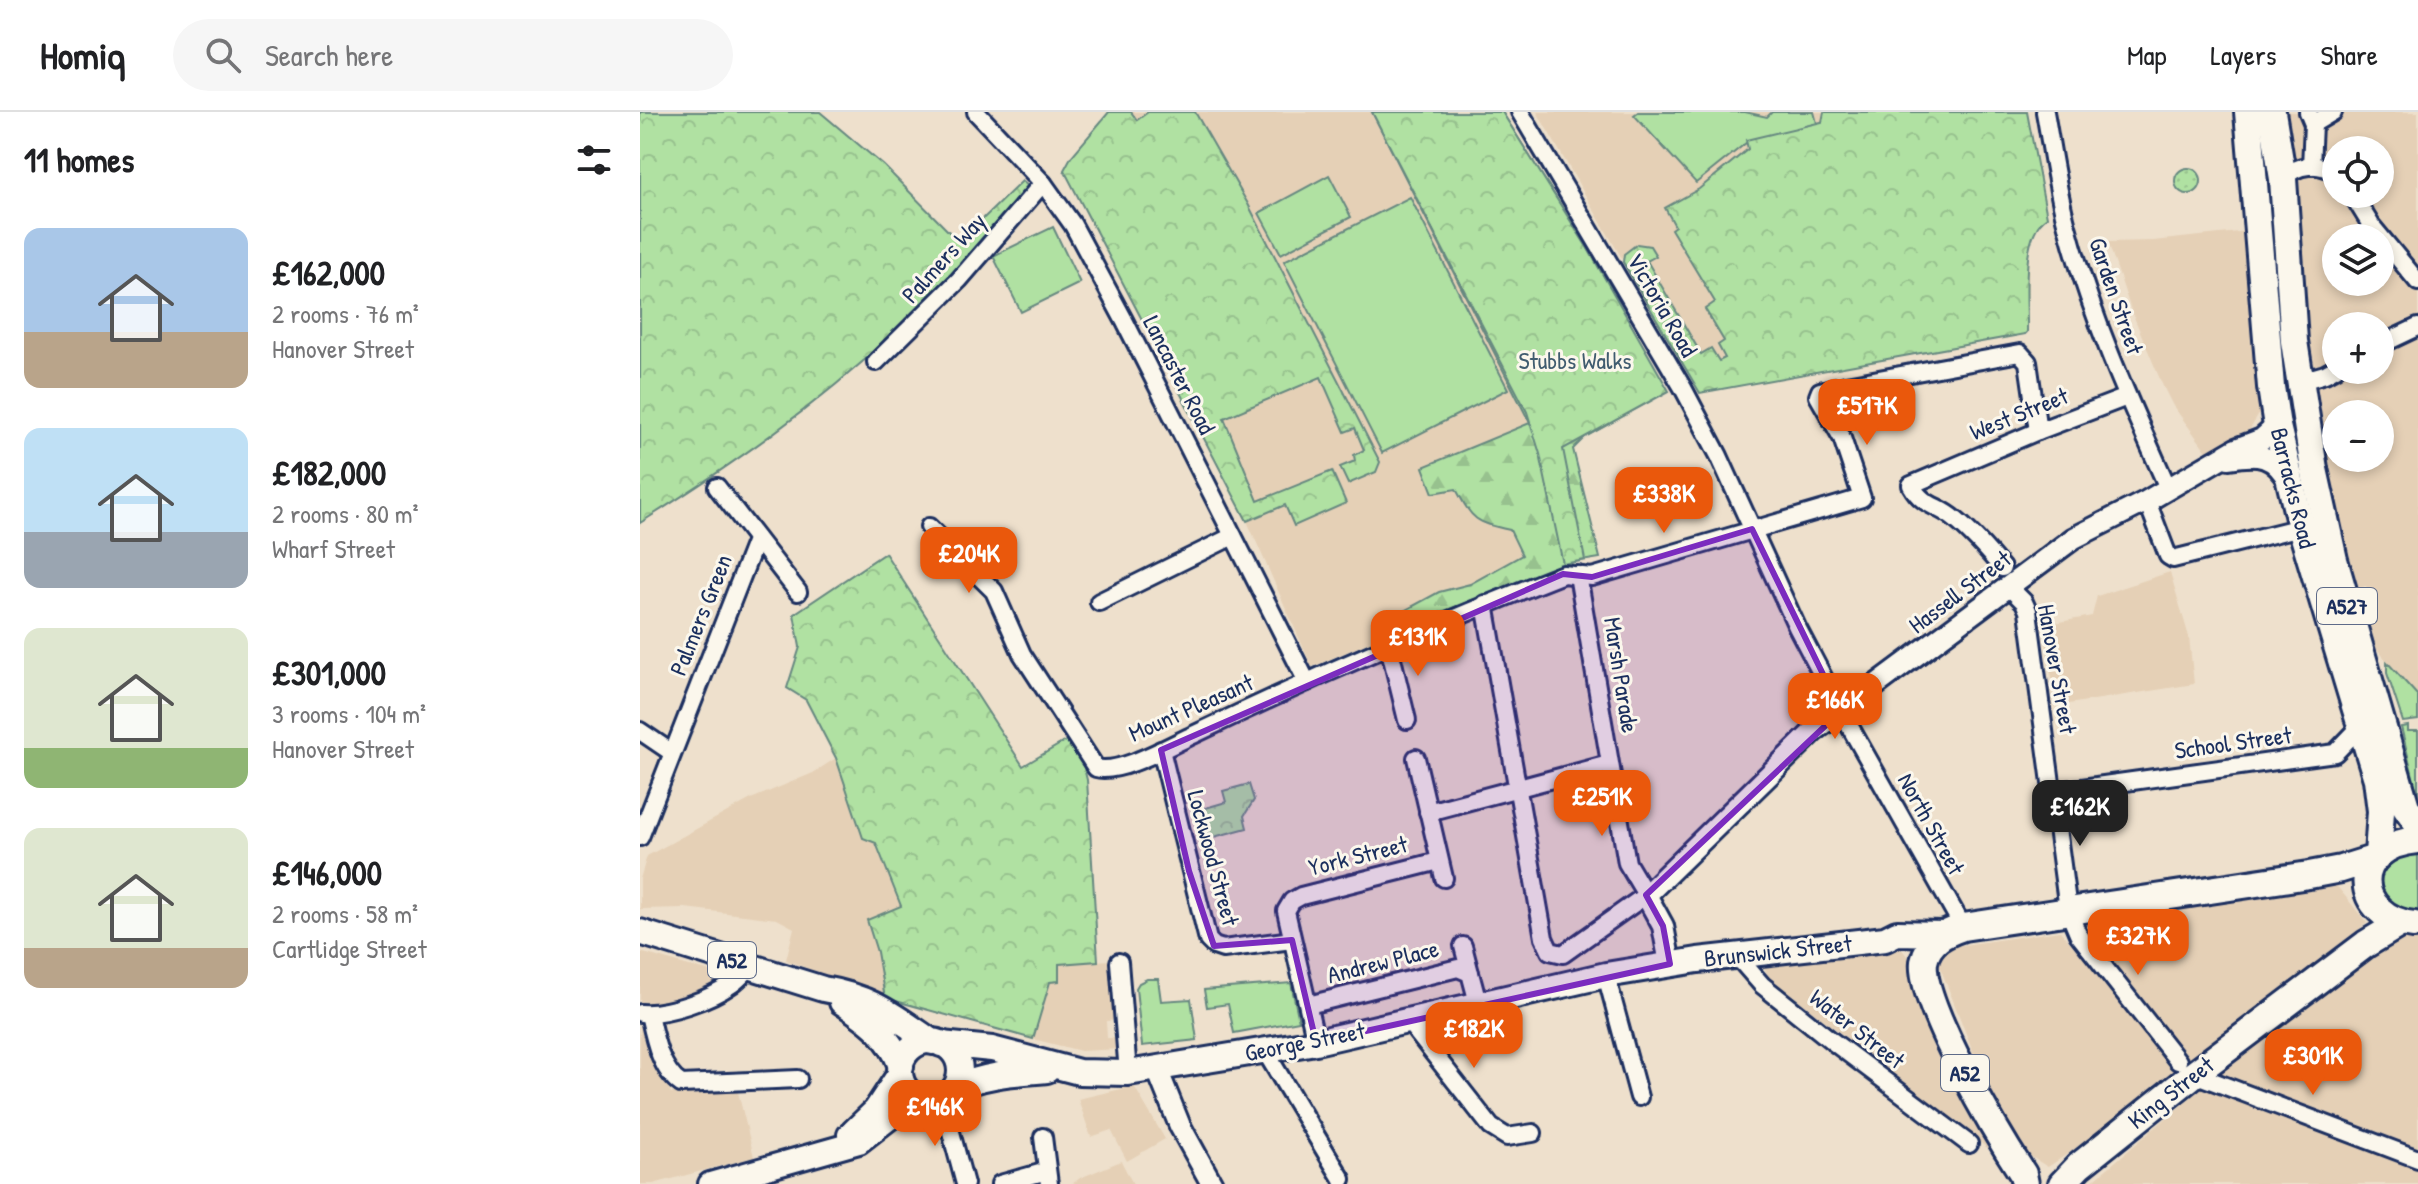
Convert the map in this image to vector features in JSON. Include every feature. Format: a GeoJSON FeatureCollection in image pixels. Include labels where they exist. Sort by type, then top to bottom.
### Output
{"type":"FeatureCollection","features":[{"type":"Feature","properties":{"kind":"highway","name":"Barracks Road"},"geometry":{"type":"LineString","coordinates":[[2248,112],[2276,421],[2354,734],[2377,779],[2381,811],[2376,857],[2368,867],[2366,878],[2372,899],[2379,909],[2409,924]]}},
{"type":"Feature","properties":{"kind":"highway","name":"Barracks Road"},"geometry":{"type":"LineString","coordinates":[[2272,112],[2283,179],[2294,341],[2314,469],[2334,560],[2406,807],[2418,824]]}},
{"type":"Feature","properties":{"kind":"highway"},"geometry":{"type":"LineString","coordinates":[[2271,387],[2301,381]]}},
{"type":"Feature","properties":{"kind":"highway"},"geometry":{"type":"LineString","coordinates":[[2376,857],[2400,844],[2418,840]]}},
{"type":"Feature","properties":{"kind":"highway","name":"A52"},"geometry":{"type":"LineString","coordinates":[[2024,1179],[1987,1119],[1951,1045],[1929,989],[1940,942],[2068,910],[2309,875],[2341,869],[2376,857]]}},
{"type":"Feature","properties":{"kind":"highway","name":"King Street"},"geometry":{"type":"LineString","coordinates":[[2070,1175],[2186,1067],[2366,944],[2409,924]]}},
{"type":"Feature","properties":{"kind":"highway"},"geometry":{"type":"LineString","coordinates":[[2024,1179],[2070,1175]]}},
{"type":"Feature","properties":{"kind":"main road","name":"A52"},"geometry":{"type":"LineString","coordinates":[[640,932],[823,989],[852,994],[880,1006],[952,1053],[959,1063],[960,1075],[941,1096]]}},
{"type":"Feature","properties":{"kind":"main road","name":"A52"},"geometry":{"type":"LineString","coordinates":[[1885,939],[1897,933],[1940,942]]}},
{"type":"Feature","properties":{"kind":"main road"},"geometry":{"type":"LineString","coordinates":[[1885,939],[1903,944],[1940,942]]}},
{"type":"Feature","properties":{"kind":"main road","name":"Brunswick Street"},"geometry":{"type":"LineString","coordinates":[[1670,964],[1885,939]]}},
{"type":"Feature","properties":{"kind":"main road","name":"George Street"},"geometry":{"type":"LineString","coordinates":[[1072,1071],[1128,1073],[1316,1042],[1478,1003],[1670,964]]}},
{"type":"Feature","properties":{"kind":"main road","name":"A52"},"geometry":{"type":"LineString","coordinates":[[823,989],[866,1018],[893,1046],[903,1085],[911,1093],[941,1096],[997,1074],[1072,1071]]}},
{"type":"Feature","properties":{"kind":"main road"},"geometry":{"type":"LineString","coordinates":[[836,1146],[875,1110],[909,1050],[918,1044],[937,1043]]}},
{"type":"Feature","properties":{"kind":"main road","name":"A52"},"geometry":{"type":"LineString","coordinates":[[937,1043],[992,1049],[1072,1071]]}},
{"type":"Feature","properties":{"kind":"main road"},"geometry":{"type":"LineString","coordinates":[[710,1184],[755,1178],[836,1146],[859,1142],[904,1107],[941,1096]]}},
{"type":"Feature","properties":{"kind":"street","name":"Lancaster Road"},"geometry":{"type":"LineString","coordinates":[[976,112],[1043,183],[1073,225],[1307,682]]}},
{"type":"Feature","properties":{"kind":"street","name":"Victoria Road"},"geometry":{"type":"LineString","coordinates":[[1520,112],[1683,388],[1719,456],[1752,529]]}},
{"type":"Feature","properties":{"kind":"street","name":"Garden Street"},"geometry":{"type":"LineString","coordinates":[[2045,112],[2073,248],[2127,397],[2168,488]]}},
{"type":"Feature","properties":{"kind":"street"},"geometry":{"type":"LineString","coordinates":[[2311,166],[2310,118],[2333,112]]}},
{"type":"Feature","properties":{"kind":"street"},"geometry":{"type":"LineString","coordinates":[[2283,179],[2290,171],[2311,166],[2322,168]]}},
{"type":"Feature","properties":{"kind":"street","name":"Palmers Way"},"geometry":{"type":"LineString","coordinates":[[876,362],[959,280],[1043,183]]}},
{"type":"Feature","properties":{"kind":"street"},"geometry":{"type":"LineString","coordinates":[[2361,208],[2418,282]]}},
{"type":"Feature","properties":{"kind":"street"},"geometry":{"type":"LineString","coordinates":[[2394,338],[2418,327]]}},
{"type":"Feature","properties":{"kind":"street"},"geometry":{"type":"LineString","coordinates":[[1578,575],[1592,577],[1862,498],[1842,438],[1818,396],[1820,391],[2020,353],[2028,362],[2038,431]]}},
{"type":"Feature","properties":{"kind":"street"},"geometry":{"type":"LineString","coordinates":[[2301,381],[2322,375]]}},
{"type":"Feature","properties":{"kind":"street","name":"West Street"},"geometry":{"type":"LineString","coordinates":[[2002,568],[1957,520],[1920,500],[1911,485],[2127,397]]}},
{"type":"Feature","properties":{"kind":"street","name":"Hassell Street"},"geometry":{"type":"LineString","coordinates":[[1517,787],[1546,946],[1556,954],[1569,951],[1646,895],[1814,731],[2074,538],[2147,501],[2236,449],[2262,439],[2276,421]]}},
{"type":"Feature","properties":{"kind":"street","name":"Hassell Street"},"geometry":{"type":"LineString","coordinates":[[2221,460],[2255,456],[2269,459],[2280,466],[2289,482]]}},
{"type":"Feature","properties":{"kind":"street","name":"Palmers Green"},"geometry":{"type":"LineString","coordinates":[[717,487],[798,592]]}},
{"type":"Feature","properties":{"kind":"street"},"geometry":{"type":"LineString","coordinates":[[2147,501],[2168,556],[2173,559],[2301,527]]}},
{"type":"Feature","properties":{"kind":"street","name":"Mount Pleasant"},"geometry":{"type":"LineString","coordinates":[[929,527],[994,591],[1022,654],[1096,768],[1113,769],[1161,750],[1485,604],[1563,574],[1578,575]]}},
{"type":"Feature","properties":{"kind":"street","name":"North Street"},"geometry":{"type":"LineString","coordinates":[[1752,529],[1797,627],[1841,711],[1940,942]]}},
{"type":"Feature","properties":{"kind":"street"},"geometry":{"type":"LineString","coordinates":[[1099,602],[1233,536]]}},
{"type":"Feature","properties":{"kind":"street","name":"Palmers Green"},"geometry":{"type":"LineString","coordinates":[[640,837],[756,540]]}},
{"type":"Feature","properties":{"kind":"street","name":"Marsh Parade"},"geometry":{"type":"LineString","coordinates":[[1578,575],[1627,863],[1663,926],[1670,964]]}},
{"type":"Feature","properties":{"kind":"street","name":"Hanover Street"},"geometry":{"type":"LineString","coordinates":[[2010,588],[2028,611],[2068,910],[2078,934],[2186,1067]]}},
{"type":"Feature","properties":{"kind":"street"},"geometry":{"type":"LineString","coordinates":[[1485,604],[1517,787]]}},
{"type":"Feature","properties":{"kind":"street"},"geometry":{"type":"LineString","coordinates":[[1389,646],[1407,720]]}},
{"type":"Feature","properties":{"kind":"street"},"geometry":{"type":"LineString","coordinates":[[640,731],[671,752]]}},
{"type":"Feature","properties":{"kind":"street","name":"School Street"},"geometry":{"type":"LineString","coordinates":[[2053,792],[2335,753],[2354,734]]}},
{"type":"Feature","properties":{"kind":"street","name":"Lockwood Street"},"geometry":{"type":"LineString","coordinates":[[1161,750],[1208,940],[1223,949],[1292,940]]}},
{"type":"Feature","properties":{"kind":"street","name":"York Street"},"geometry":{"type":"LineString","coordinates":[[1416,758],[1444,878]]}},
{"type":"Feature","properties":{"kind":"street"},"geometry":{"type":"LineString","coordinates":[[1428,812],[1609,764]]}},
{"type":"Feature","properties":{"kind":"street","name":"York Street"},"geometry":{"type":"LineString","coordinates":[[1316,1042],[1286,911],[1292,901],[1301,896],[1439,861]]}},
{"type":"Feature","properties":{"kind":"street","name":"Andrew Place"},"geometry":{"type":"LineString","coordinates":[[1463,946],[1478,1003]]}},
{"type":"Feature","properties":{"kind":"street","name":"Water Street"},"geometry":{"type":"LineString","coordinates":[[1731,957],[1742,962],[1762,985],[1832,1041],[1964,1133]]}},
{"type":"Feature","properties":{"kind":"street"},"geometry":{"type":"LineString","coordinates":[[1119,962],[1128,1073]]}},
{"type":"Feature","properties":{"kind":"street"},"geometry":{"type":"LineString","coordinates":[[751,966],[732,984],[674,1009],[644,1014],[664,1062],[681,1084],[764,1087],[798,1079]]}},
{"type":"Feature","properties":{"kind":"street","name":"Andrew Place"},"geometry":{"type":"LineString","coordinates":[[1308,1005],[1458,968],[1470,973]]}},
{"type":"Feature","properties":{"kind":"street"},"geometry":{"type":"LineString","coordinates":[[1606,975],[1639,1097]]}},
{"type":"Feature","properties":{"kind":"street"},"geometry":{"type":"LineString","coordinates":[[1408,1021],[1491,1127],[1507,1137],[1533,1133]]}},
{"type":"Feature","properties":{"kind":"street"},"geometry":{"type":"LineString","coordinates":[[1265,1051],[1342,1179]]}},
{"type":"Feature","properties":{"kind":"street"},"geometry":{"type":"LineString","coordinates":[[2186,1067],[2418,1159]]}},
{"type":"Feature","properties":{"kind":"street"},"geometry":{"type":"LineString","coordinates":[[1157,1069],[1180,1126],[1212,1184]]}},
{"type":"Feature","properties":{"kind":"street"},"geometry":{"type":"LineString","coordinates":[[941,1096],[965,1184]]}},
{"type":"Feature","properties":{"kind":"street"},"geometry":{"type":"LineString","coordinates":[[1000,1184],[1048,1178],[1043,1137]]}},
{"type":"Feature","properties":{"kind":"highlighted area"},"geometry":{"type":"Polygon","coordinates":[[[1752,529],[1841,711],[1646,895],[1663,926],[1670,964],[1316,1042],[1292,940],[1214,946],[1189,871],[1161,750],[1563,574],[1592,577],[1752,529]]]}},
{"type":"Feature","properties":{"kind":"shaded area"},"geometry":{"type":"Polygon","coordinates":[[[1109,112],[1372,112],[1527,412],[1563,564],[1312,667],[1247,521],[1064,170],[1071,157],[1109,112]]]}},
{"type":"Feature","properties":{"kind":"shaded area"},"geometry":{"type":"Polygon","coordinates":[[[1537,112],[2027,112],[2047,217],[2035,229],[2029,246],[2027,332],[1700,393],[1537,112]]]}},
{"type":"Feature","properties":{"kind":"shaded area"},"geometry":{"type":"Polygon","coordinates":[[[2272,112],[2418,112],[2418,698],[2372,643],[2364,620],[2368,595],[2366,586],[2343,593],[2325,472],[2394,472],[2394,400],[2322,400],[2322,451],[2272,112]]]}},
{"type":"Feature","properties":{"kind":"shaded area"},"geometry":{"type":"Polygon","coordinates":[[[2248,231],[2263,408],[2250,429],[2208,453],[2173,406],[2162,384],[2131,310],[2108,242],[2153,241],[2248,231]]]}},
{"type":"Feature","properties":{"kind":"shaded area"},"geometry":{"type":"Polygon","coordinates":[[[2170,572],[2189,637],[2194,684],[2056,706],[2044,625],[2092,616],[2097,596],[2170,572]]]}},
{"type":"Feature","properties":{"kind":"shaded area"},"geometry":{"type":"Polygon","coordinates":[[[836,758],[863,838],[876,843],[901,906],[867,920],[877,952],[885,998],[786,960],[794,928],[777,919],[685,908],[640,909],[640,879],[647,856],[751,799],[813,773],[836,758]]]}},
{"type":"Feature","properties":{"kind":"shaded area"},"geometry":{"type":"Polygon","coordinates":[[[2336,885],[2367,923],[2187,1063],[2085,928],[2089,920],[2336,885]]]}},
{"type":"Feature","properties":{"kind":"shaded area"},"geometry":{"type":"Polygon","coordinates":[[[2060,931],[2121,1000],[2176,1072],[2048,1167],[2028,1155],[2003,1119],[1938,962],[1949,947],[2060,931]]]}},
{"type":"Feature","properties":{"kind":"shaded area"},"geometry":{"type":"Polygon","coordinates":[[[2403,936],[2418,938],[2418,1148],[2219,1074],[2383,946],[2403,936]]]}},
{"type":"Feature","properties":{"kind":"shaded area"},"geometry":{"type":"Polygon","coordinates":[[[1900,947],[1911,961],[1960,1084],[1993,1146],[1991,1151],[1769,977],[1762,964],[1900,947]]]}},
{"type":"Feature","properties":{"kind":"shaded area"},"geometry":{"type":"Polygon","coordinates":[[[640,952],[728,977],[710,988],[674,1002],[640,1004],[640,952]]]}},
{"type":"Feature","properties":{"kind":"shaded area"},"geometry":{"type":"Polygon","coordinates":[[[1111,960],[1118,1020],[1106,1021],[1107,1038],[1119,1038],[1119,1049],[1081,1051],[1033,1039],[1059,963],[1111,960]]]}},
{"type":"Feature","properties":{"kind":"shaded area"},"geometry":{"type":"Polygon","coordinates":[[[640,1026],[671,1093],[738,1092],[754,1157],[653,1184],[640,1184],[640,1026]]]}},
{"type":"Feature","properties":{"kind":"shaded area"},"geometry":{"type":"Polygon","coordinates":[[[1134,1086],[1165,1139],[1127,1161],[1111,1130],[1091,1137],[1078,1099],[1134,1086]]]}},
{"type":"Feature","properties":{"kind":"shaded area"},"geometry":{"type":"Polygon","coordinates":[[[2204,1086],[2418,1166],[2418,1184],[2089,1184],[2204,1086]]]}},
{"type":"Feature","properties":{"kind":"shaded area"},"geometry":{"type":"Polygon","coordinates":[[[1121,1161],[1133,1184],[1072,1184],[1080,1178],[1121,1161]]]}},
{"type":"Feature","properties":{"kind":"green space"},"geometry":{"type":"Polygon","coordinates":[[[640,112],[820,112],[884,166],[959,242],[1022,181],[1028,186],[928,298],[864,361],[771,435],[640,523],[640,112]]]}},
{"type":"Feature","properties":{"kind":"green space"},"geometry":{"type":"Polygon","coordinates":[[[1109,112],[1131,112],[1137,120],[1148,112],[1195,112],[1248,204],[1380,462],[1376,472],[1348,484],[1340,467],[1355,461],[1354,455],[1364,450],[1355,428],[1345,432],[1321,377],[1224,418],[1258,501],[1332,471],[1346,503],[1294,526],[1285,505],[1247,521],[1064,170],[1071,157],[1109,112]]]}},
{"type":"Feature","properties":{"kind":"green space","name":"Stubbs Walks"},"geometry":{"type":"Polygon","coordinates":[[[1372,112],[1502,112],[1587,247],[1628,320],[1650,401],[1585,437],[1573,449],[1600,558],[1563,564],[1404,627],[1402,612],[1439,592],[1470,584],[1522,555],[1510,530],[1476,518],[1456,489],[1433,493],[1423,467],[1530,423],[1372,112]]]}},
{"type":"Feature","properties":{"kind":"green space","name":"Stubbs Walks"},"geometry":{"type":"Polygon","coordinates":[[[1372,112],[1502,112],[1587,247],[1669,391],[1563,449],[1585,560],[1563,564],[1540,454],[1527,412],[1372,112]]]}},
{"type":"Feature","properties":{"kind":"green space"},"geometry":{"type":"Polygon","coordinates":[[[1638,112],[1745,112],[1767,117],[1772,112],[1814,112],[1817,123],[1823,122],[1746,143],[1696,183],[1634,115],[1638,112]]]}},
{"type":"Feature","properties":{"kind":"green space"},"geometry":{"type":"Polygon","coordinates":[[[1824,112],[2027,112],[2047,217],[2032,238],[2029,253],[2027,332],[1700,393],[1623,262],[1624,254],[1637,244],[1650,246],[1656,256],[1647,261],[1701,354],[1711,348],[1719,361],[1725,358],[1718,345],[1724,341],[1705,309],[1715,302],[1671,229],[1675,226],[1665,208],[1699,189],[1748,149],[1746,140],[1822,122],[1824,112]]]}},
{"type":"Feature","properties":{"kind":"green space"},"geometry":{"type":"Polygon","coordinates":[[[2188,168],[2197,172],[2201,181],[2197,190],[2188,194],[2179,190],[2175,181],[2179,172],[2188,168]]]}},
{"type":"Feature","properties":{"kind":"green space"},"geometry":{"type":"Polygon","coordinates":[[[1329,175],[1351,217],[1281,254],[1259,213],[1329,175]]]}},
{"type":"Feature","properties":{"kind":"green space"},"geometry":{"type":"Polygon","coordinates":[[[1410,197],[1508,389],[1382,453],[1284,261],[1410,197]]]}},
{"type":"Feature","properties":{"kind":"green space"},"geometry":{"type":"Polygon","coordinates":[[[1053,227],[1080,283],[1021,312],[993,256],[1053,227]]]}},
{"type":"Feature","properties":{"kind":"green space"},"geometry":{"type":"Polygon","coordinates":[[[885,553],[1023,766],[1069,739],[1083,764],[1087,780],[1098,961],[1059,964],[1059,981],[1050,982],[1033,1039],[885,998],[877,952],[867,920],[901,906],[876,843],[863,838],[836,758],[806,700],[787,688],[800,647],[794,614],[885,553]]]}},
{"type":"Feature","properties":{"kind":"green space"},"geometry":{"type":"Polygon","coordinates":[[[2387,662],[2418,696],[2418,720],[2403,722],[2387,673],[2387,662]]]}},
{"type":"Feature","properties":{"kind":"green space"},"geometry":{"type":"Polygon","coordinates":[[[2408,726],[2408,731],[2418,731],[2418,797],[2401,727],[2408,726]]]}},
{"type":"Feature","properties":{"kind":"green space"},"geometry":{"type":"Polygon","coordinates":[[[1249,784],[1254,800],[1244,816],[1247,828],[1210,838],[1202,809],[1226,802],[1223,791],[1249,784]]]}},
{"type":"Feature","properties":{"kind":"green space"},"geometry":{"type":"Polygon","coordinates":[[[2408,854],[2418,854],[2418,914],[2393,906],[2380,892],[2379,884],[2385,870],[2408,854]]]}},
{"type":"Feature","properties":{"kind":"green space"},"geometry":{"type":"Polygon","coordinates":[[[1147,979],[1158,979],[1161,1001],[1191,999],[1197,1040],[1142,1046],[1136,988],[1147,979]]]}},
{"type":"Feature","properties":{"kind":"green space"},"geometry":{"type":"Polygon","coordinates":[[[1291,983],[1299,1021],[1234,1033],[1228,1004],[1207,1007],[1204,990],[1291,983]]]}}]}
